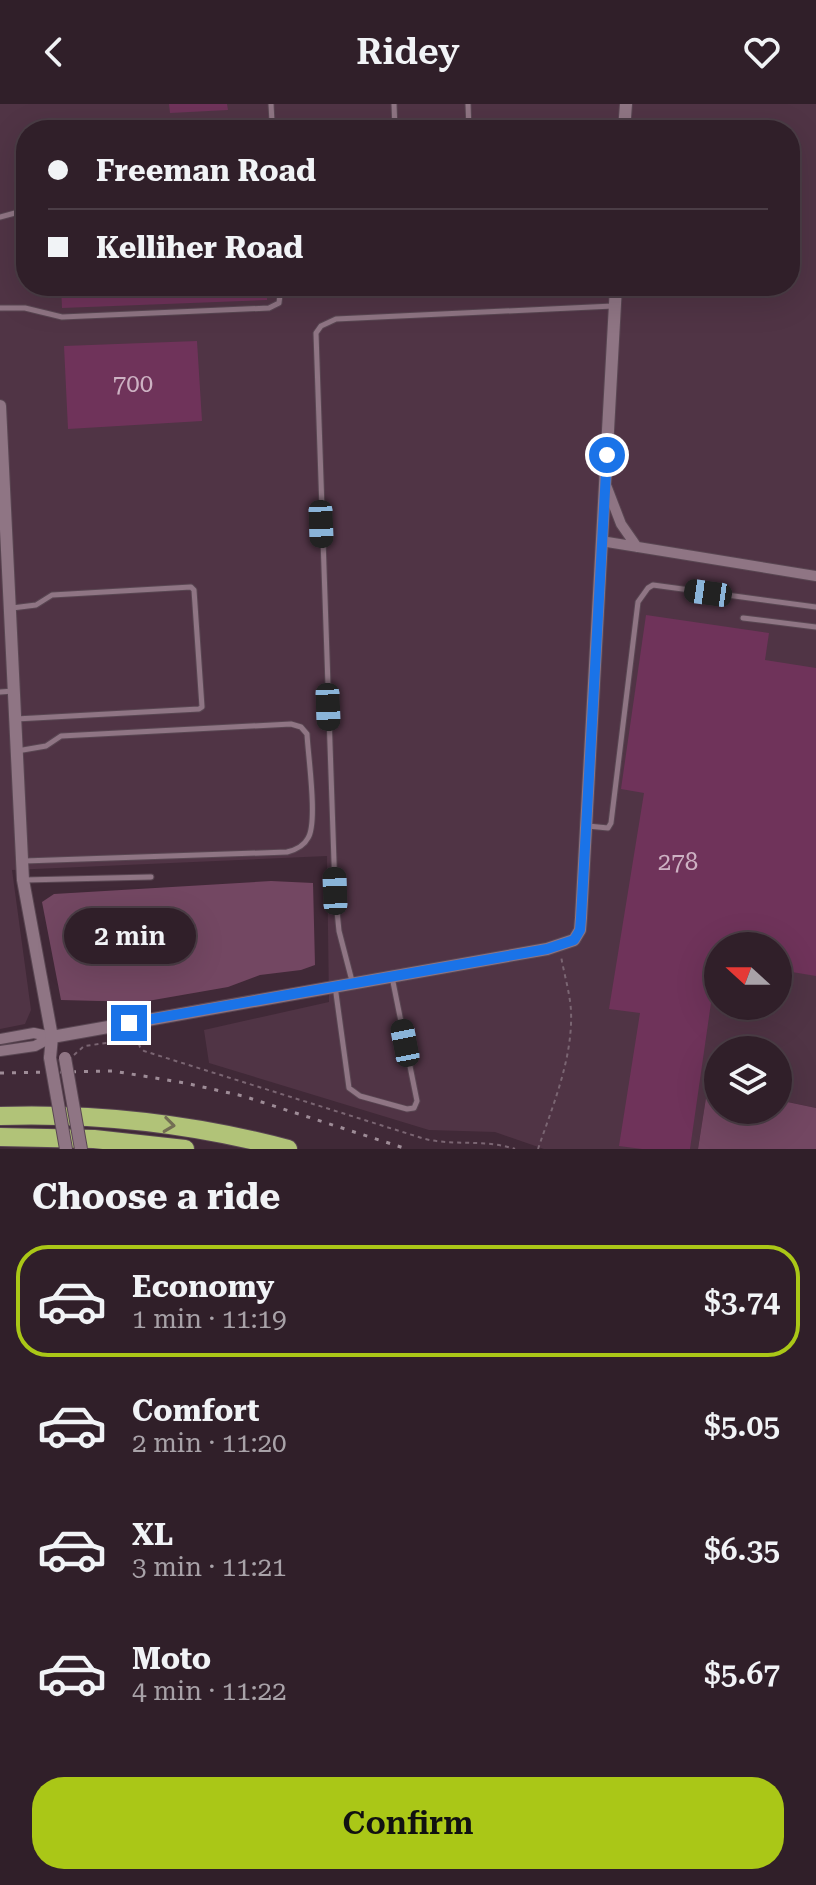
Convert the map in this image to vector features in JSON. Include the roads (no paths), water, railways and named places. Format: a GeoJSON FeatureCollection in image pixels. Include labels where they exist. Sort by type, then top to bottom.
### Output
{"type":"FeatureCollection","features":[{"type":"Feature","properties":{"kind":"highway"},"geometry":{"type":"LineString","coordinates":[[0,1116],[70,1116],[138,1121],[221,1133],[288,1149]]}},
{"type":"Feature","properties":{"kind":"highway"},"geometry":{"type":"LineString","coordinates":[[0,1137],[94,1139],[185,1149]]}},
{"type":"Feature","properties":{"kind":"street"},"geometry":{"type":"LineString","coordinates":[[0,1051],[35,1046],[52,1037],[563,946],[574,940],[580,930],[587,826],[615,296]]}},
{"type":"Feature","properties":{"kind":"street"},"geometry":{"type":"LineString","coordinates":[[0,406],[23,880],[52,1037],[50,1058],[66,1149]]}},
{"type":"Feature","properties":{"kind":"street"},"geometry":{"type":"LineString","coordinates":[[605,485],[621,524],[637,547]]}},
{"type":"Feature","properties":{"kind":"street"},"geometry":{"type":"LineString","coordinates":[[601,541],[816,576]]}},
{"type":"Feature","properties":{"kind":"street"},"geometry":{"type":"LineString","coordinates":[[0,1039],[34,1033],[52,1037],[70,1059],[81,1149]]}},
{"type":"Feature","properties":{"kind":"lane"},"geometry":{"type":"LineString","coordinates":[[0,308],[25,308],[62,317],[269,308],[279,303],[280,296]]}},
{"type":"Feature","properties":{"kind":"lane"},"geometry":{"type":"LineString","coordinates":[[352,982],[339,931],[335,891],[316,333],[321,326],[336,319],[615,305]]}},
{"type":"Feature","properties":{"kind":"lane"},"geometry":{"type":"LineString","coordinates":[[587,826],[608,828],[611,823],[638,602],[648,588],[653,585],[816,607]]}},
{"type":"Feature","properties":{"kind":"lane"},"geometry":{"type":"LineString","coordinates":[[10,608],[36,605],[52,595],[191,587],[194,590],[202,707],[15,719]]}},
{"type":"Feature","properties":{"kind":"lane"},"geometry":{"type":"LineString","coordinates":[[743,618],[816,627]]}},
{"type":"Feature","properties":{"kind":"lane"},"geometry":{"type":"LineString","coordinates":[[0,692],[14,691]]}},
{"type":"Feature","properties":{"kind":"lane"},"geometry":{"type":"LineString","coordinates":[[17,751],[46,746],[61,736],[291,724],[301,727],[307,734],[313,826],[308,841],[296,850],[287,852],[23,861]]}},
{"type":"Feature","properties":{"kind":"lane"},"geometry":{"type":"LineString","coordinates":[[23,880],[151,877]]}},
{"type":"Feature","properties":{"kind":"lane"},"geometry":{"type":"LineString","coordinates":[[334,985],[349,1088],[360,1096],[407,1109],[414,1108],[417,1101],[392,976]]}},
{"type":"Feature","properties":{"kind":"railway"},"geometry":{"type":"LineString","coordinates":[[0,1073],[113,1071],[185,1083],[243,1096],[407,1149]]}}]}
